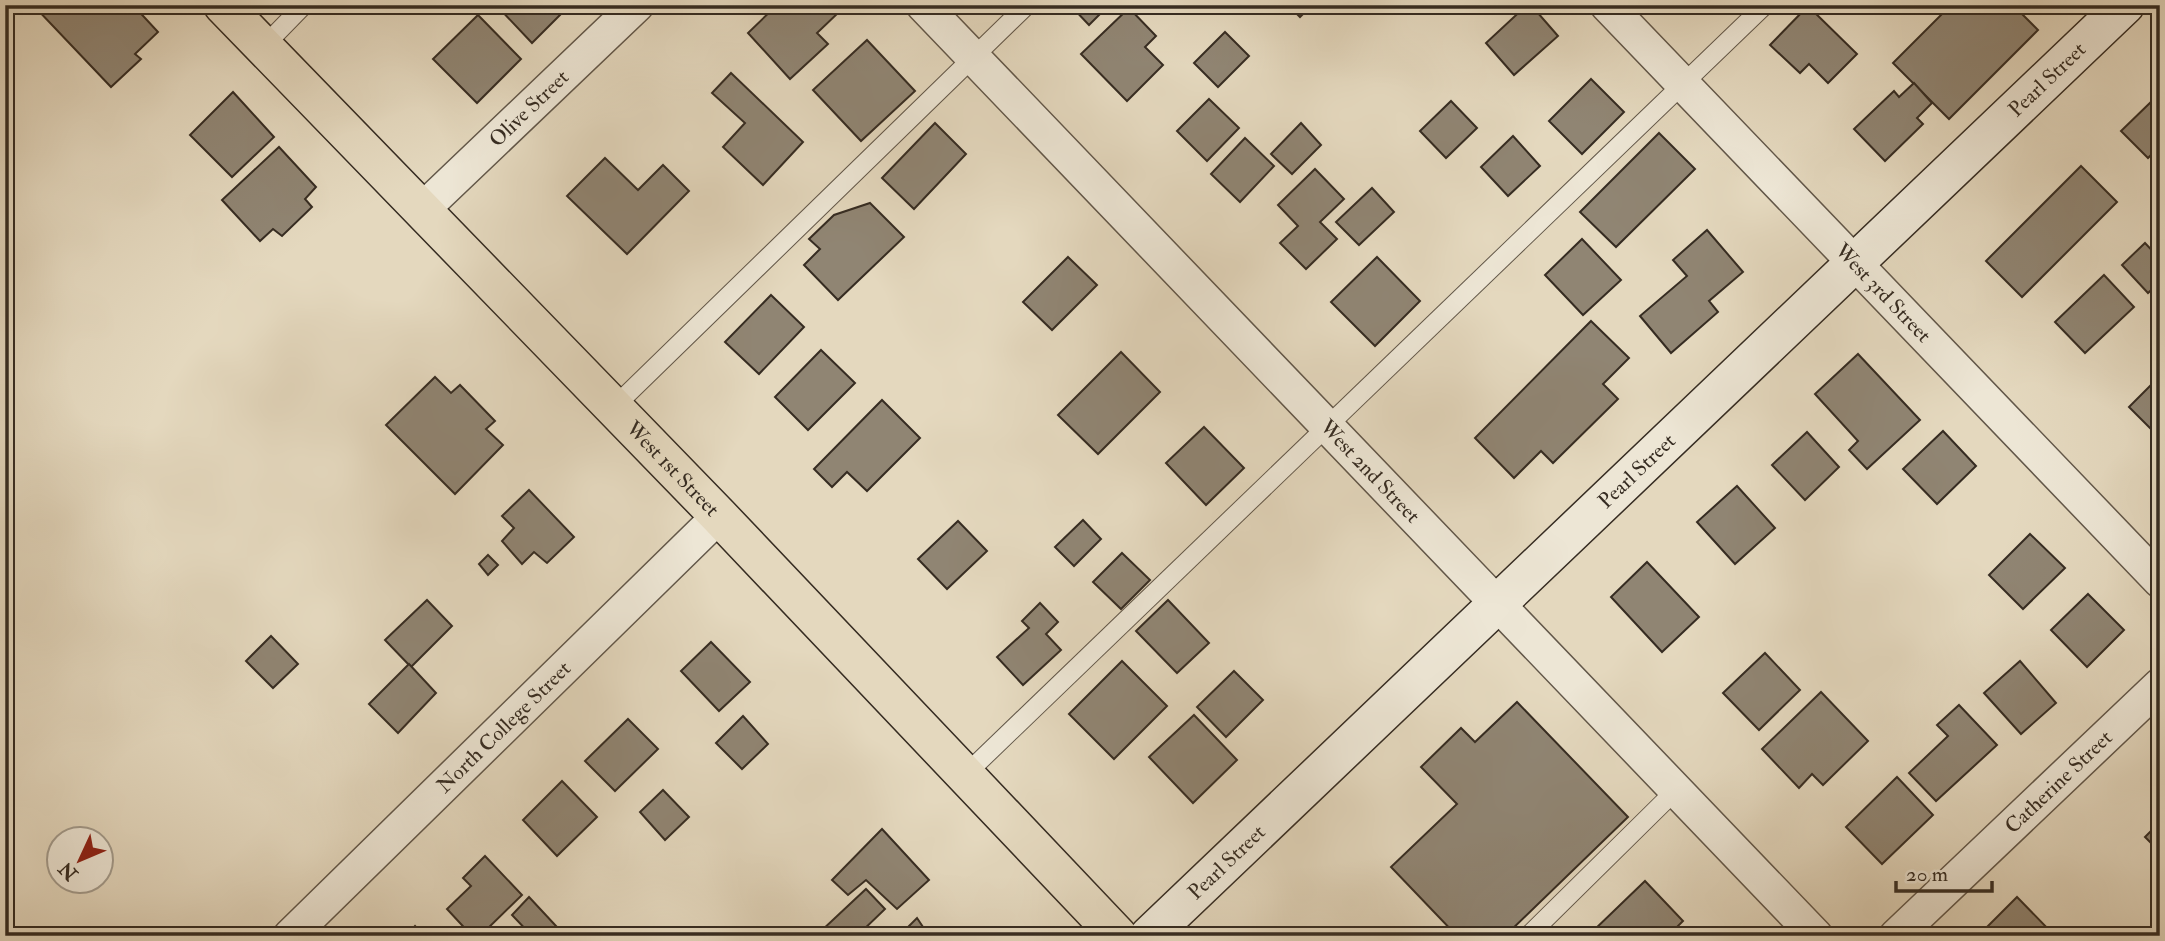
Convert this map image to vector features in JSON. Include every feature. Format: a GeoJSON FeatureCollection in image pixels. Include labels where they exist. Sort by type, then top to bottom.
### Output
{"type":"FeatureCollection","features":[{"type":"Feature","properties":{"kind":"main road","name":"West 1st Street"},"geometry":{"type":"LineString","coordinates":[[223,5],[719,516],[1118,936]]}},
{"type":"Feature","properties":{"kind":"street","name":"Olive Street"},"geometry":{"type":"LineString","coordinates":[[421,211],[637,5]]}},
{"type":"Feature","properties":{"kind":"street","name":"West 2nd Street"},"geometry":{"type":"LineString","coordinates":[[923,5],[1816,936]]}},
{"type":"Feature","properties":{"kind":"street","name":"West 3rd Street"},"geometry":{"type":"LineString","coordinates":[[1607,5],[2160,581]]}},
{"type":"Feature","properties":{"kind":"street","name":"Pearl Street"},"geometry":{"type":"LineString","coordinates":[[1149,936],[2125,5]]}},
{"type":"Feature","properties":{"kind":"street","name":"North College Street"},"geometry":{"type":"LineString","coordinates":[[290,936],[719,516]]}},
{"type":"Feature","properties":{"kind":"street","name":"Catherine Street"},"geometry":{"type":"LineString","coordinates":[[1896,936],[2160,685]]}},
{"type":"Feature","properties":{"kind":"lane"},"geometry":{"type":"LineString","coordinates":[[263,47],[304,5]]}},
{"type":"Feature","properties":{"kind":"lane"},"geometry":{"type":"LineString","coordinates":[[613,408],[1027,5]]}},
{"type":"Feature","properties":{"kind":"lane"},"geometry":{"type":"LineString","coordinates":[[965,775],[1765,5]]}},
{"type":"Feature","properties":{"kind":"lane"},"geometry":{"type":"LineString","coordinates":[[1528,936],[1676,790]]}},
{"type":"Feature","properties":{"kind":"building"},"geometry":{"type":"Polygon","coordinates":[[[33,5],[133,5],[158,32],[135,54],[141,59],[111,87],[33,5]]]}},
{"type":"Feature","properties":{"kind":"building"},"geometry":{"type":"Polygon","coordinates":[[[496,5],[570,5],[532,43],[496,5]]]}},
{"type":"Feature","properties":{"kind":"building"},"geometry":{"type":"Polygon","coordinates":[[[777,5],[832,5],[839,12],[817,33],[828,44],[790,79],[748,33],[777,5]]]}},
{"type":"Feature","properties":{"kind":"building"},"geometry":{"type":"Polygon","coordinates":[[[1070,5],[1109,5],[1089,25],[1070,5]]]}},
{"type":"Feature","properties":{"kind":"building"},"geometry":{"type":"Polygon","coordinates":[[[1288,5],[1312,5],[1300,17],[1288,5]]]}},
{"type":"Feature","properties":{"kind":"building"},"geometry":{"type":"Polygon","coordinates":[[[1527,5],[1531,5],[1558,36],[1514,75],[1486,43],[1527,5]]]}},
{"type":"Feature","properties":{"kind":"building"},"geometry":{"type":"Polygon","coordinates":[[[1951,5],[2013,5],[2038,30],[1949,119],[1893,63],[1951,5]]]}},
{"type":"Feature","properties":{"kind":"building"},"geometry":{"type":"Polygon","coordinates":[[[1808,6],[1857,54],[1828,83],[1809,64],[1800,73],[1770,45],[1808,6]]]}},
{"type":"Feature","properties":{"kind":"building"},"geometry":{"type":"Polygon","coordinates":[[[1129,8],[1156,36],[1145,47],[1163,65],[1127,101],[1081,54],[1129,8]]]}},
{"type":"Feature","properties":{"kind":"building"},"geometry":{"type":"Polygon","coordinates":[[[478,15],[521,59],[477,103],[433,59],[478,15]]]}},
{"type":"Feature","properties":{"kind":"building"},"geometry":{"type":"Polygon","coordinates":[[[1225,32],[1249,56],[1218,87],[1194,63],[1225,32]]]}},
{"type":"Feature","properties":{"kind":"building"},"geometry":{"type":"Polygon","coordinates":[[[867,40],[915,91],[861,141],[813,90],[867,40]]]}},
{"type":"Feature","properties":{"kind":"building"},"geometry":{"type":"Polygon","coordinates":[[[731,73],[803,142],[763,185],[723,147],[745,123],[712,93],[731,73]]]}},
{"type":"Feature","properties":{"kind":"building"},"geometry":{"type":"Polygon","coordinates":[[[1591,79],[1624,112],[1582,154],[1549,121],[1591,79]]]}},
{"type":"Feature","properties":{"kind":"building"},"geometry":{"type":"Polygon","coordinates":[[[1914,83],[1932,103],[1917,118],[1923,124],[1885,161],[1854,129],[1894,91],[1899,97],[1914,83]]]}},
{"type":"Feature","properties":{"kind":"building"},"geometry":{"type":"Polygon","coordinates":[[[233,92],[274,137],[232,177],[190,135],[233,92]]]}},
{"type":"Feature","properties":{"kind":"building"},"geometry":{"type":"Polygon","coordinates":[[[1209,99],[1239,128],[1207,161],[1177,131],[1209,99]]]}},
{"type":"Feature","properties":{"kind":"building"},"geometry":{"type":"Polygon","coordinates":[[[2153,100],[2160,107],[2160,146],[2148,158],[2121,131],[2153,100]]]}},
{"type":"Feature","properties":{"kind":"building"},"geometry":{"type":"Polygon","coordinates":[[[1451,101],[1477,128],[1446,158],[1420,131],[1451,101]]]}},
{"type":"Feature","properties":{"kind":"building"},"geometry":{"type":"Polygon","coordinates":[[[935,123],[966,154],[914,209],[882,178],[935,123]]]}},
{"type":"Feature","properties":{"kind":"building"},"geometry":{"type":"Polygon","coordinates":[[[1301,123],[1321,145],[1292,174],[1271,154],[1301,123]]]}},
{"type":"Feature","properties":{"kind":"building"},"geometry":{"type":"Polygon","coordinates":[[[1659,133],[1695,169],[1616,247],[1580,212],[1659,133]]]}},
{"type":"Feature","properties":{"kind":"building"},"geometry":{"type":"Polygon","coordinates":[[[1513,136],[1540,166],[1508,196],[1481,167],[1513,136]]]}},
{"type":"Feature","properties":{"kind":"building"},"geometry":{"type":"Polygon","coordinates":[[[1245,138],[1274,166],[1240,202],[1211,174],[1245,138]]]}},
{"type":"Feature","properties":{"kind":"building"},"geometry":{"type":"Polygon","coordinates":[[[279,147],[316,187],[305,199],[312,207],[282,236],[273,229],[260,241],[222,200],[279,147]]]}},
{"type":"Feature","properties":{"kind":"building"},"geometry":{"type":"Polygon","coordinates":[[[605,158],[638,190],[663,165],[689,191],[627,254],[567,196],[605,158]]]}},
{"type":"Feature","properties":{"kind":"building"},"geometry":{"type":"Polygon","coordinates":[[[2081,166],[2117,202],[2022,297],[1986,261],[2081,166]]]}},
{"type":"Feature","properties":{"kind":"building"},"geometry":{"type":"Polygon","coordinates":[[[1315,169],[1344,199],[1320,222],[1337,239],[1306,269],[1280,243],[1298,226],[1278,205],[1315,169]]]}},
{"type":"Feature","properties":{"kind":"building"},"geometry":{"type":"Polygon","coordinates":[[[1372,188],[1394,212],[1359,245],[1336,222],[1372,188]]]}},
{"type":"Feature","properties":{"kind":"building"},"geometry":{"type":"Polygon","coordinates":[[[870,203],[904,237],[838,300],[804,265],[820,249],[809,239],[834,215],[870,203]]]}},
{"type":"Feature","properties":{"kind":"building"},"geometry":{"type":"Polygon","coordinates":[[[1707,230],[1743,272],[1709,301],[1718,312],[1671,353],[1640,316],[1687,276],[1673,260],[1707,230]]]}},
{"type":"Feature","properties":{"kind":"building"},"geometry":{"type":"Polygon","coordinates":[[[1582,239],[1621,280],[1583,315],[1545,275],[1582,239]]]}},
{"type":"Feature","properties":{"kind":"building"},"geometry":{"type":"Polygon","coordinates":[[[2145,243],[2160,259],[2160,282],[2148,293],[2122,265],[2145,243]]]}},
{"type":"Feature","properties":{"kind":"building"},"geometry":{"type":"Polygon","coordinates":[[[1068,257],[1097,285],[1052,330],[1023,302],[1068,257]]]}},
{"type":"Feature","properties":{"kind":"building"},"geometry":{"type":"Polygon","coordinates":[[[1377,257],[1420,301],[1375,346],[1331,302],[1377,257]]]}},
{"type":"Feature","properties":{"kind":"building"},"geometry":{"type":"Polygon","coordinates":[[[2104,275],[2134,307],[2085,353],[2055,322],[2104,275]]]}},
{"type":"Feature","properties":{"kind":"building"},"geometry":{"type":"Polygon","coordinates":[[[771,295],[804,327],[759,374],[725,342],[771,295]]]}},
{"type":"Feature","properties":{"kind":"building"},"geometry":{"type":"Polygon","coordinates":[[[1591,321],[1629,358],[1603,384],[1618,399],[1553,463],[1541,451],[1514,478],[1475,438],[1591,321]]]}},
{"type":"Feature","properties":{"kind":"building"},"geometry":{"type":"Polygon","coordinates":[[[821,350],[855,383],[808,430],[775,397],[821,350]]]}},
{"type":"Feature","properties":{"kind":"building"},"geometry":{"type":"Polygon","coordinates":[[[1121,352],[1160,392],[1098,454],[1058,415],[1121,352]]]}},
{"type":"Feature","properties":{"kind":"building"},"geometry":{"type":"Polygon","coordinates":[[[1858,354],[1920,420],[1867,469],[1849,450],[1858,441],[1815,394],[1858,354]]]}},
{"type":"Feature","properties":{"kind":"building"},"geometry":{"type":"Polygon","coordinates":[[[2160,376],[2160,438],[2129,407],[2160,376]]]}},
{"type":"Feature","properties":{"kind":"building"},"geometry":{"type":"Polygon","coordinates":[[[435,377],[451,393],[460,385],[495,421],[486,429],[503,445],[455,494],[386,425],[435,377]]]}},
{"type":"Feature","properties":{"kind":"building"},"geometry":{"type":"Polygon","coordinates":[[[882,400],[920,438],[867,491],[847,472],[832,487],[814,469],[882,400]]]}},
{"type":"Feature","properties":{"kind":"building"},"geometry":{"type":"Polygon","coordinates":[[[1204,427],[1244,468],[1206,505],[1166,463],[1204,427]]]}},
{"type":"Feature","properties":{"kind":"building"},"geometry":{"type":"Polygon","coordinates":[[[1943,431],[1976,466],[1937,504],[1903,469],[1943,431]]]}},
{"type":"Feature","properties":{"kind":"building"},"geometry":{"type":"Polygon","coordinates":[[[1807,432],[1839,467],[1805,500],[1772,465],[1807,432]]]}},
{"type":"Feature","properties":{"kind":"building"},"geometry":{"type":"Polygon","coordinates":[[[1737,486],[1775,528],[1735,564],[1697,522],[1737,486]]]}},
{"type":"Feature","properties":{"kind":"building"},"geometry":{"type":"Polygon","coordinates":[[[529,490],[574,537],[547,563],[534,552],[522,564],[502,541],[514,528],[502,516],[529,490]]]}},
{"type":"Feature","properties":{"kind":"building"},"geometry":{"type":"Polygon","coordinates":[[[1083,520],[1101,539],[1074,566],[1055,547],[1083,520]]]}},
{"type":"Feature","properties":{"kind":"building"},"geometry":{"type":"Polygon","coordinates":[[[958,521],[987,551],[947,589],[918,559],[958,521]]]}},
{"type":"Feature","properties":{"kind":"building"},"geometry":{"type":"Polygon","coordinates":[[[2030,534],[2065,568],[2023,609],[1989,575],[2030,534]]]}},
{"type":"Feature","properties":{"kind":"building"},"geometry":{"type":"Polygon","coordinates":[[[1122,553],[1150,580],[1121,609],[1093,582],[1122,553]]]}},
{"type":"Feature","properties":{"kind":"building"},"geometry":{"type":"Polygon","coordinates":[[[488,555],[498,565],[488,575],[479,564],[488,555]]]}},
{"type":"Feature","properties":{"kind":"building"},"geometry":{"type":"Polygon","coordinates":[[[1647,562],[1699,617],[1662,652],[1611,597],[1647,562]]]}},
{"type":"Feature","properties":{"kind":"building"},"geometry":{"type":"Polygon","coordinates":[[[2088,594],[2124,630],[2087,667],[2051,630],[2088,594]]]}},
{"type":"Feature","properties":{"kind":"building"},"geometry":{"type":"Polygon","coordinates":[[[427,600],[452,626],[411,667],[385,640],[427,600]]]}},
{"type":"Feature","properties":{"kind":"building"},"geometry":{"type":"Polygon","coordinates":[[[1168,600],[1209,643],[1177,673],[1136,631],[1168,600]]]}},
{"type":"Feature","properties":{"kind":"building"},"geometry":{"type":"Polygon","coordinates":[[[1040,603],[1058,622],[1046,634],[1061,650],[1023,685],[997,657],[1029,628],[1022,621],[1040,603]]]}},
{"type":"Feature","properties":{"kind":"building"},"geometry":{"type":"Polygon","coordinates":[[[271,636],[298,664],[273,688],[246,661],[271,636]]]}},
{"type":"Feature","properties":{"kind":"building"},"geometry":{"type":"Polygon","coordinates":[[[711,642],[750,682],[719,711],[681,671],[711,642]]]}},
{"type":"Feature","properties":{"kind":"building"},"geometry":{"type":"Polygon","coordinates":[[[1765,653],[1800,690],[1759,730],[1723,693],[1765,653]]]}},
{"type":"Feature","properties":{"kind":"building"},"geometry":{"type":"Polygon","coordinates":[[[1122,661],[1167,706],[1114,759],[1069,714],[1122,661]]]}},
{"type":"Feature","properties":{"kind":"building"},"geometry":{"type":"Polygon","coordinates":[[[2020,661],[2056,703],[2021,734],[1984,693],[2020,661]]]}},
{"type":"Feature","properties":{"kind":"building"},"geometry":{"type":"Polygon","coordinates":[[[409,664],[436,693],[398,733],[369,704],[409,664]]]}},
{"type":"Feature","properties":{"kind":"building"},"geometry":{"type":"Polygon","coordinates":[[[1234,671],[1263,700],[1226,737],[1197,707],[1234,671]]]}},
{"type":"Feature","properties":{"kind":"building"},"geometry":{"type":"Polygon","coordinates":[[[1821,692],[1868,741],[1823,785],[1812,774],[1799,788],[1762,749],[1821,692]]]}},
{"type":"Feature","properties":{"kind":"building"},"geometry":{"type":"Polygon","coordinates":[[[1517,702],[1628,817],[1505,936],[1457,936],[1391,867],[1457,804],[1421,767],[1461,728],[1475,742],[1517,702]]]}},
{"type":"Feature","properties":{"kind":"building"},"geometry":{"type":"Polygon","coordinates":[[[1959,705],[1997,745],[1936,801],[1909,773],[1948,736],[1937,725],[1959,705]]]}},
{"type":"Feature","properties":{"kind":"building"},"geometry":{"type":"Polygon","coordinates":[[[1194,715],[1237,760],[1193,803],[1149,757],[1194,715]]]}},
{"type":"Feature","properties":{"kind":"building"},"geometry":{"type":"Polygon","coordinates":[[[743,716],[768,744],[742,769],[716,743],[743,716]]]}},
{"type":"Feature","properties":{"kind":"building"},"geometry":{"type":"Polygon","coordinates":[[[628,719],[658,749],[615,791],[585,761],[628,719]]]}},
{"type":"Feature","properties":{"kind":"building"},"geometry":{"type":"Polygon","coordinates":[[[1897,777],[1933,815],[1882,864],[1846,827],[1897,777]]]}},
{"type":"Feature","properties":{"kind":"building"},"geometry":{"type":"Polygon","coordinates":[[[562,781],[597,817],[557,856],[523,820],[562,781]]]}},
{"type":"Feature","properties":{"kind":"building"},"geometry":{"type":"Polygon","coordinates":[[[663,790],[689,817],[665,840],[640,812],[663,790]]]}},
{"type":"Feature","properties":{"kind":"building"},"geometry":{"type":"Polygon","coordinates":[[[2160,822],[2160,852],[2145,837],[2160,822]]]}},
{"type":"Feature","properties":{"kind":"building"},"geometry":{"type":"Polygon","coordinates":[[[882,829],[929,880],[897,909],[866,880],[848,895],[832,880],[882,829]]]}},
{"type":"Feature","properties":{"kind":"building"},"geometry":{"type":"Polygon","coordinates":[[[485,856],[522,895],[480,936],[472,936],[447,909],[471,886],[463,878],[485,856]]]}},
{"type":"Feature","properties":{"kind":"building"},"geometry":{"type":"Polygon","coordinates":[[[1645,881],[1683,921],[1668,936],[1596,936],[1592,932],[1645,881]]]}},
{"type":"Feature","properties":{"kind":"building"},"geometry":{"type":"Polygon","coordinates":[[[866,889],[885,909],[857,936],[824,936],[820,932],[866,889]]]}},
{"type":"Feature","properties":{"kind":"building"},"geometry":{"type":"Polygon","coordinates":[[[529,897],[556,926],[545,936],[532,936],[512,915],[529,897]]]}},
{"type":"Feature","properties":{"kind":"building"},"geometry":{"type":"Polygon","coordinates":[[[2017,897],[2055,936],[1978,936],[2017,897]]]}},
{"type":"Feature","properties":{"kind":"building"},"geometry":{"type":"Polygon","coordinates":[[[917,918],[929,936],[899,936],[917,918]]]}},
{"type":"Feature","properties":{"kind":"building"},"geometry":{"type":"Polygon","coordinates":[[[415,926],[424,936],[406,936],[415,926]]]}}]}
